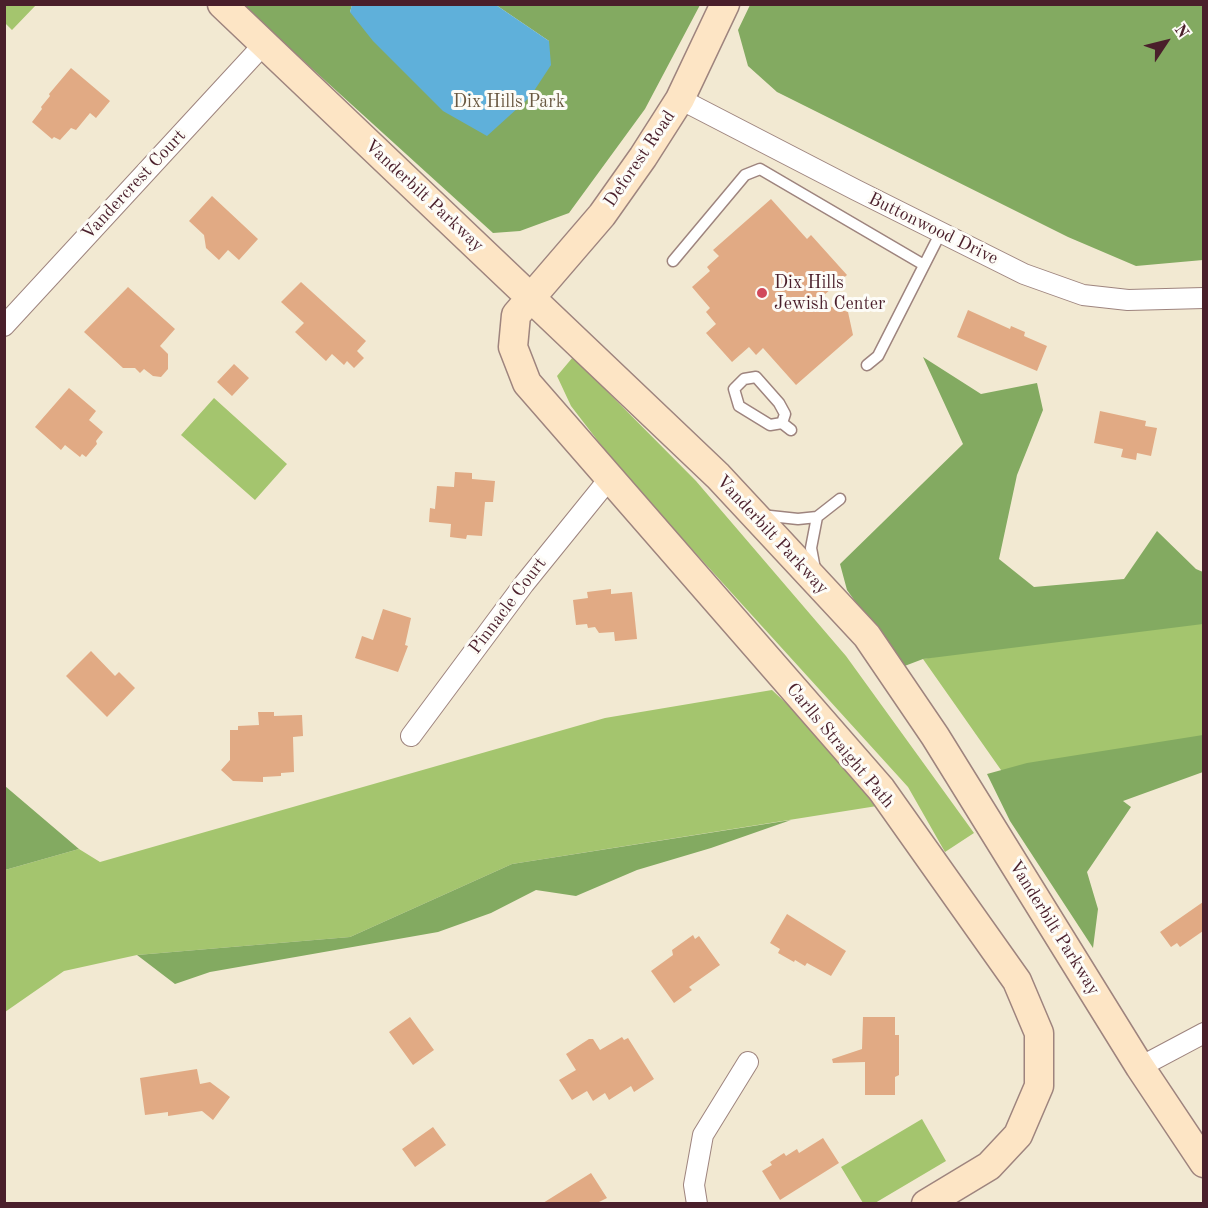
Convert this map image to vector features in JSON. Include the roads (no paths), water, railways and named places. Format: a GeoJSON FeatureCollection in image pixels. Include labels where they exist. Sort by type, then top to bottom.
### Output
{"type":"FeatureCollection","features":[{"type":"Feature","properties":{"kind":"main road","name":"Vanderbilt Parkway"},"geometry":{"type":"LineString","coordinates":[[222,4],[718,476],[867,636],[935,736],[1140,1067],[1203,1163]]}},
{"type":"Feature","properties":{"kind":"main road","name":"Deforest Road"},"geometry":{"type":"LineString","coordinates":[[532,298],[602,215],[643,157],[680,99],[725,4]]}},
{"type":"Feature","properties":{"kind":"main road","name":"Carlls Straight Path"},"geometry":{"type":"LineString","coordinates":[[532,298],[516,315],[513,346],[527,383],[880,789],[1010,972],[1039,1033],[1039,1086],[1018,1135],[989,1166],[926,1203]]}},
{"type":"Feature","properties":{"kind":"street","name":"Vandercrest Court"},"geometry":{"type":"LineString","coordinates":[[4,326],[264,44]]}},
{"type":"Feature","properties":{"kind":"street","name":"Buttonwood Drive"},"geometry":{"type":"LineString","coordinates":[[680,99],[1024,274],[1083,295],[1128,300],[1203,298]]}},
{"type":"Feature","properties":{"kind":"street","name":"Pinnacle Court"},"geometry":{"type":"LineString","coordinates":[[411,736],[524,584],[609,479]]}},
{"type":"Feature","properties":{"kind":"street"},"geometry":{"type":"LineString","coordinates":[[1140,1067],[1203,1033]]}},
{"type":"Feature","properties":{"kind":"street"},"geometry":{"type":"LineString","coordinates":[[697,1203],[694,1185],[703,1135],[748,1062]]}},
{"type":"Feature","properties":{"kind":"lane"},"geometry":{"type":"LineString","coordinates":[[673,261],[745,175],[760,169],[924,265]]}},
{"type":"Feature","properties":{"kind":"lane"},"geometry":{"type":"LineString","coordinates":[[867,365],[878,356],[941,232]]}},
{"type":"Feature","properties":{"kind":"lane"},"geometry":{"type":"LineString","coordinates":[[782,423],[786,414],[756,377],[744,379],[734,390],[739,406],[770,424],[782,423],[791,430]]}},
{"type":"Feature","properties":{"kind":"lane"},"geometry":{"type":"LineString","coordinates":[[754,515],[798,519],[818,517],[840,499]]}},
{"type":"Feature","properties":{"kind":"lane"},"geometry":{"type":"LineString","coordinates":[[818,517],[811,548],[818,584]]}},
{"type":"Feature","properties":{"kind":"water"},"geometry":{"type":"Polygon","coordinates":[[[352,5],[496,5],[549,41],[551,65],[530,97],[487,136],[443,111],[373,41],[350,12],[352,5]]]}},
{"type":"Feature","properties":{"kind":"place","name":"Dix Hills Jewish Center"},"geometry":{"type":"Point","coordinates":[762,293]}},
{"type":"Feature","properties":{"kind":"park label","name":"Dix Hills Park"},"geometry":{"type":"Point","coordinates":[509,102]}}]}
